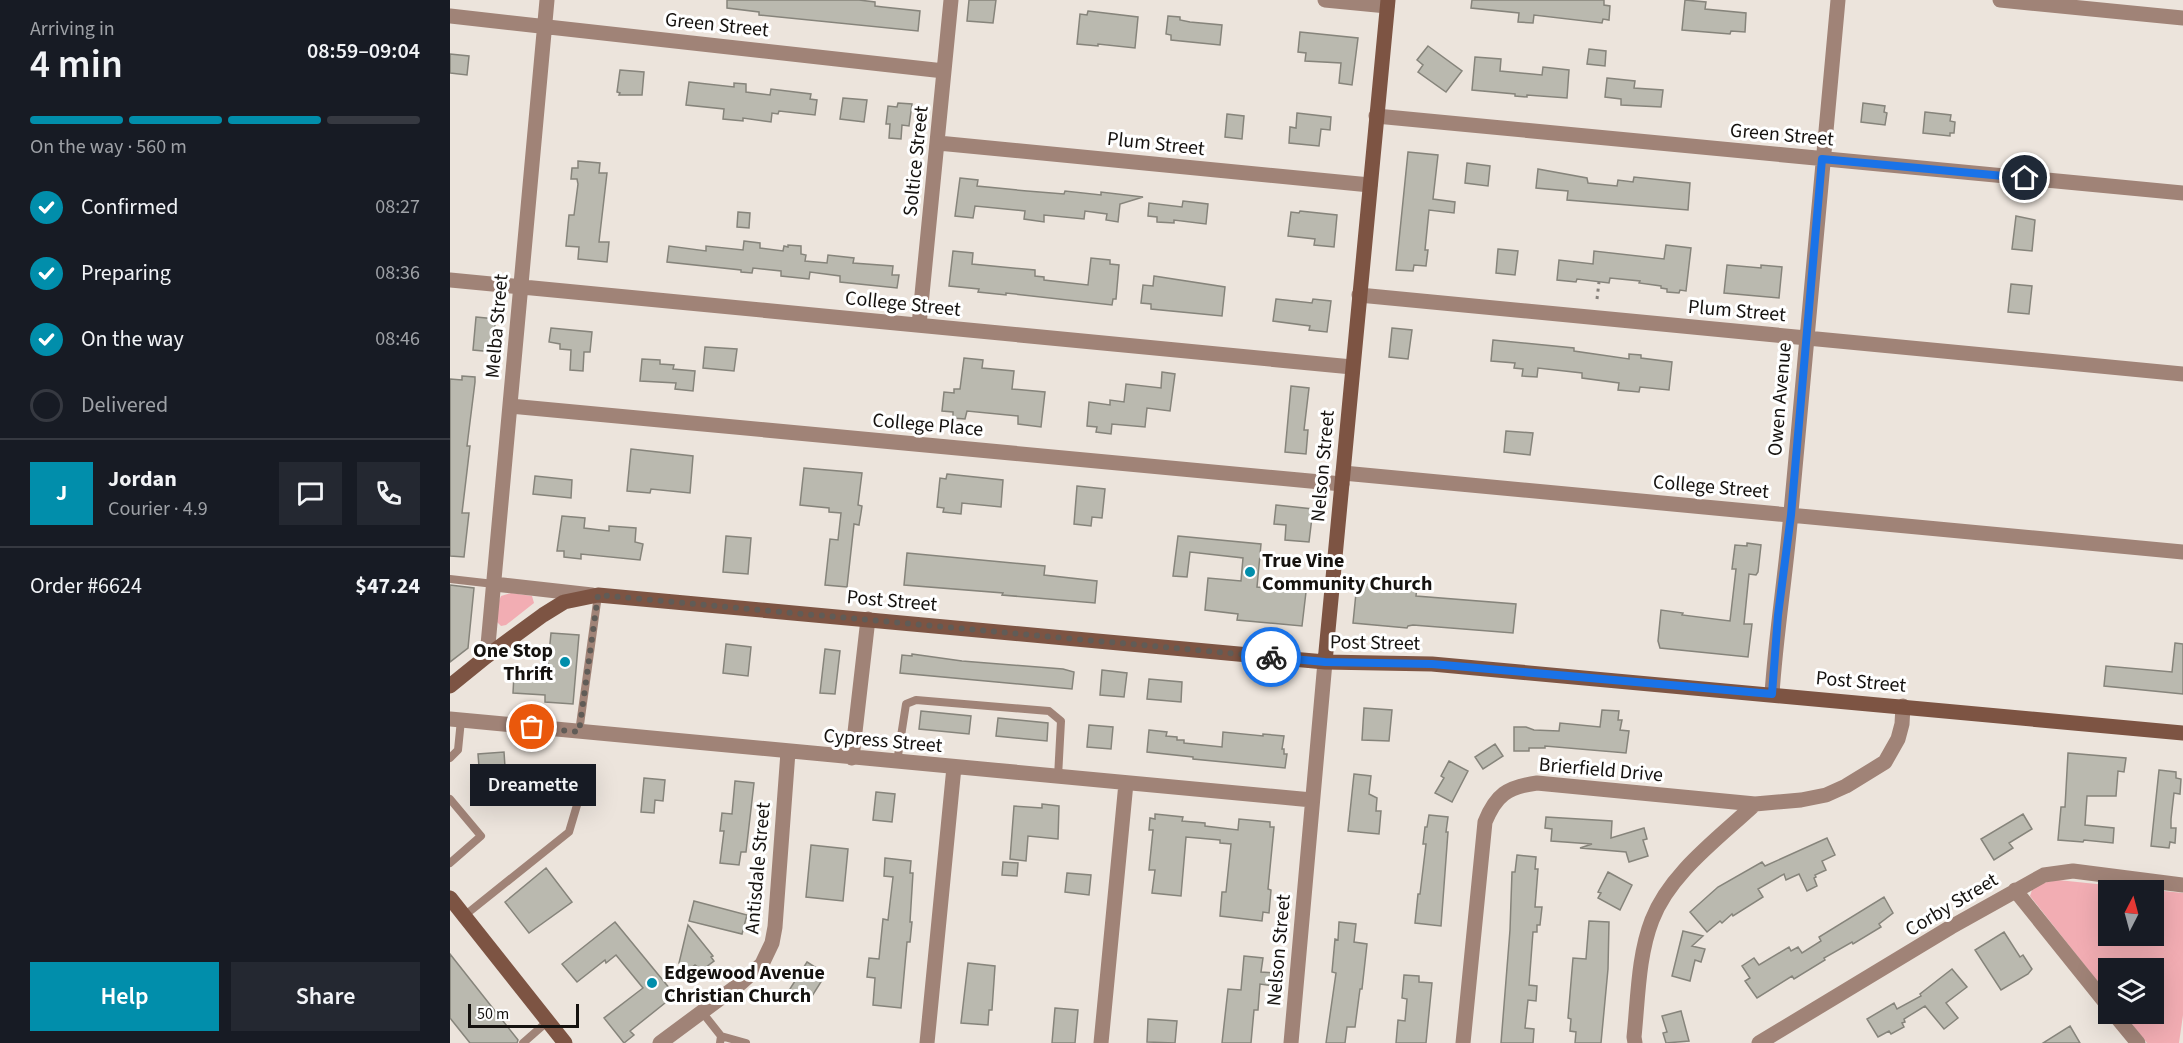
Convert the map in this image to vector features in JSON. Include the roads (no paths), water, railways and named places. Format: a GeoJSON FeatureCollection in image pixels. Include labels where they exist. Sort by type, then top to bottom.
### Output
{"type":"FeatureCollection","features":[{"type":"Feature","properties":{"kind":"main road","name":"Nelson Street"},"geometry":{"type":"LineString","coordinates":[[1325,662],[1387,3]]}},
{"type":"Feature","properties":{"kind":"main road","name":"Post Street"},"geometry":{"type":"LineString","coordinates":[[450,686],[543,615],[564,602],[597,595],[1325,662],[1432,664],[2183,733]]}},
{"type":"Feature","properties":{"kind":"main road"},"geometry":{"type":"LineString","coordinates":[[450,898],[565,1043]]}},
{"type":"Feature","properties":{"kind":"street","name":"Melba Street"},"geometry":{"type":"LineString","coordinates":[[487,656],[547,0]]}},
{"type":"Feature","properties":{"kind":"street","name":"Soltice Street"},"geometry":{"type":"LineString","coordinates":[[919,326],[951,0]]}},
{"type":"Feature","properties":{"kind":"street"},"geometry":{"type":"LineString","coordinates":[[1324,0],[1387,3]]}},
{"type":"Feature","properties":{"kind":"street","name":"Owen Avenue"},"geometry":{"type":"LineString","coordinates":[[1772,694],[1778,615],[1791,515],[1805,337],[1838,0]]}},
{"type":"Feature","properties":{"kind":"street"},"geometry":{"type":"LineString","coordinates":[[2000,0],[2183,18]]}},
{"type":"Feature","properties":{"kind":"street","name":"Green Street"},"geometry":{"type":"LineString","coordinates":[[450,16],[944,70]]}},
{"type":"Feature","properties":{"kind":"street","name":"Green Street"},"geometry":{"type":"LineString","coordinates":[[1376,116],[2183,194]]}},
{"type":"Feature","properties":{"kind":"street","name":"Plum Street"},"geometry":{"type":"LineString","coordinates":[[938,143],[1370,185]]}},
{"type":"Feature","properties":{"kind":"street","name":"College Street"},"geometry":{"type":"LineString","coordinates":[[450,280],[1352,367]]}},
{"type":"Feature","properties":{"kind":"street","name":"Plum Street"},"geometry":{"type":"LineString","coordinates":[[1359,296],[2183,374]]}},
{"type":"Feature","properties":{"kind":"street","name":"College Place"},"geometry":{"type":"LineString","coordinates":[[510,406],[1343,478]]}},
{"type":"Feature","properties":{"kind":"street","name":"College Street"},"geometry":{"type":"LineString","coordinates":[[1343,478],[1791,515],[2183,552]]}},
{"type":"Feature","properties":{"kind":"street"},"geometry":{"type":"LineString","coordinates":[[494,584],[597,595]]}},
{"type":"Feature","properties":{"kind":"street"},"geometry":{"type":"LineString","coordinates":[[852,758],[868,619]]}},
{"type":"Feature","properties":{"kind":"street","name":"Nelson Street"},"geometry":{"type":"LineString","coordinates":[[1291,1043],[1325,662]]}},
{"type":"Feature","properties":{"kind":"street","name":"Brierfield Drive"},"geometry":{"type":"LineString","coordinates":[[1463,1043],[1485,822],[1491,807],[1503,793],[1519,785],[1537,783],[1755,804],[1801,800],[1826,795],[1885,762],[1898,738],[1903,706]]}},
{"type":"Feature","properties":{"kind":"street","name":"Cypress Street"},"geometry":{"type":"LineString","coordinates":[[455,720],[1312,800]]}},
{"type":"Feature","properties":{"kind":"street","name":"Antisdale Street"},"geometry":{"type":"LineString","coordinates":[[660,1043],[741,983],[762,964],[772,943],[788,752]]}},
{"type":"Feature","properties":{"kind":"street"},"geometry":{"type":"LineString","coordinates":[[927,1043],[954,767]]}},
{"type":"Feature","properties":{"kind":"street"},"geometry":{"type":"LineString","coordinates":[[1101,1043],[1126,783]]}},
{"type":"Feature","properties":{"kind":"street"},"geometry":{"type":"LineString","coordinates":[[1635,1043],[1644,947],[1652,920],[1665,893],[1681,874],[1755,804]]}},
{"type":"Feature","properties":{"kind":"street","name":"Corby Street"},"geometry":{"type":"LineString","coordinates":[[1759,1043],[2015,890],[2044,875],[2073,871],[2183,885]]}},
{"type":"Feature","properties":{"kind":"street"},"geometry":{"type":"LineString","coordinates":[[2015,890],[2098,993]]}},
{"type":"Feature","properties":{"kind":"street"},"geometry":{"type":"LineString","coordinates":[[2122,1024],[2138,1043]]}},
{"type":"Feature","properties":{"kind":"lane"},"geometry":{"type":"LineString","coordinates":[[450,579],[494,584]]}},
{"type":"Feature","properties":{"kind":"lane"},"geometry":{"type":"LineString","coordinates":[[579,732],[597,595]]}},
{"type":"Feature","properties":{"kind":"lane"},"geometry":{"type":"LineString","coordinates":[[897,762],[906,704],[916,700],[1049,711],[1061,721],[1058,777]]}},
{"type":"Feature","properties":{"kind":"lane"},"geometry":{"type":"LineString","coordinates":[[450,758],[458,750],[455,720]]}},
{"type":"Feature","properties":{"kind":"lane"},"geometry":{"type":"LineString","coordinates":[[464,916],[570,832],[580,795]]}},
{"type":"Feature","properties":{"kind":"lane"},"geometry":{"type":"LineString","coordinates":[[450,799],[481,836],[450,863]]}},
{"type":"Feature","properties":{"kind":"lane"},"geometry":{"type":"LineString","coordinates":[[702,1011],[721,1040],[746,1043]]}},
{"type":"Feature","properties":{"kind":"lane"},"geometry":{"type":"LineString","coordinates":[[523,1043],[548,1021]]}},
{"type":"Feature","properties":{"kind":"place","name":"True Vine Community Church"},"geometry":{"type":"Point","coordinates":[1250,572]}},
{"type":"Feature","properties":{"kind":"place","name":"One Stop Thrift"},"geometry":{"type":"Point","coordinates":[565,662]}},
{"type":"Feature","properties":{"kind":"place","name":"Dreamette"},"geometry":{"type":"Point","coordinates":[532,727]}},
{"type":"Feature","properties":{"kind":"place","name":"Edgewood Avenue Christian Church"},"geometry":{"type":"Point","coordinates":[652,983]}}]}
